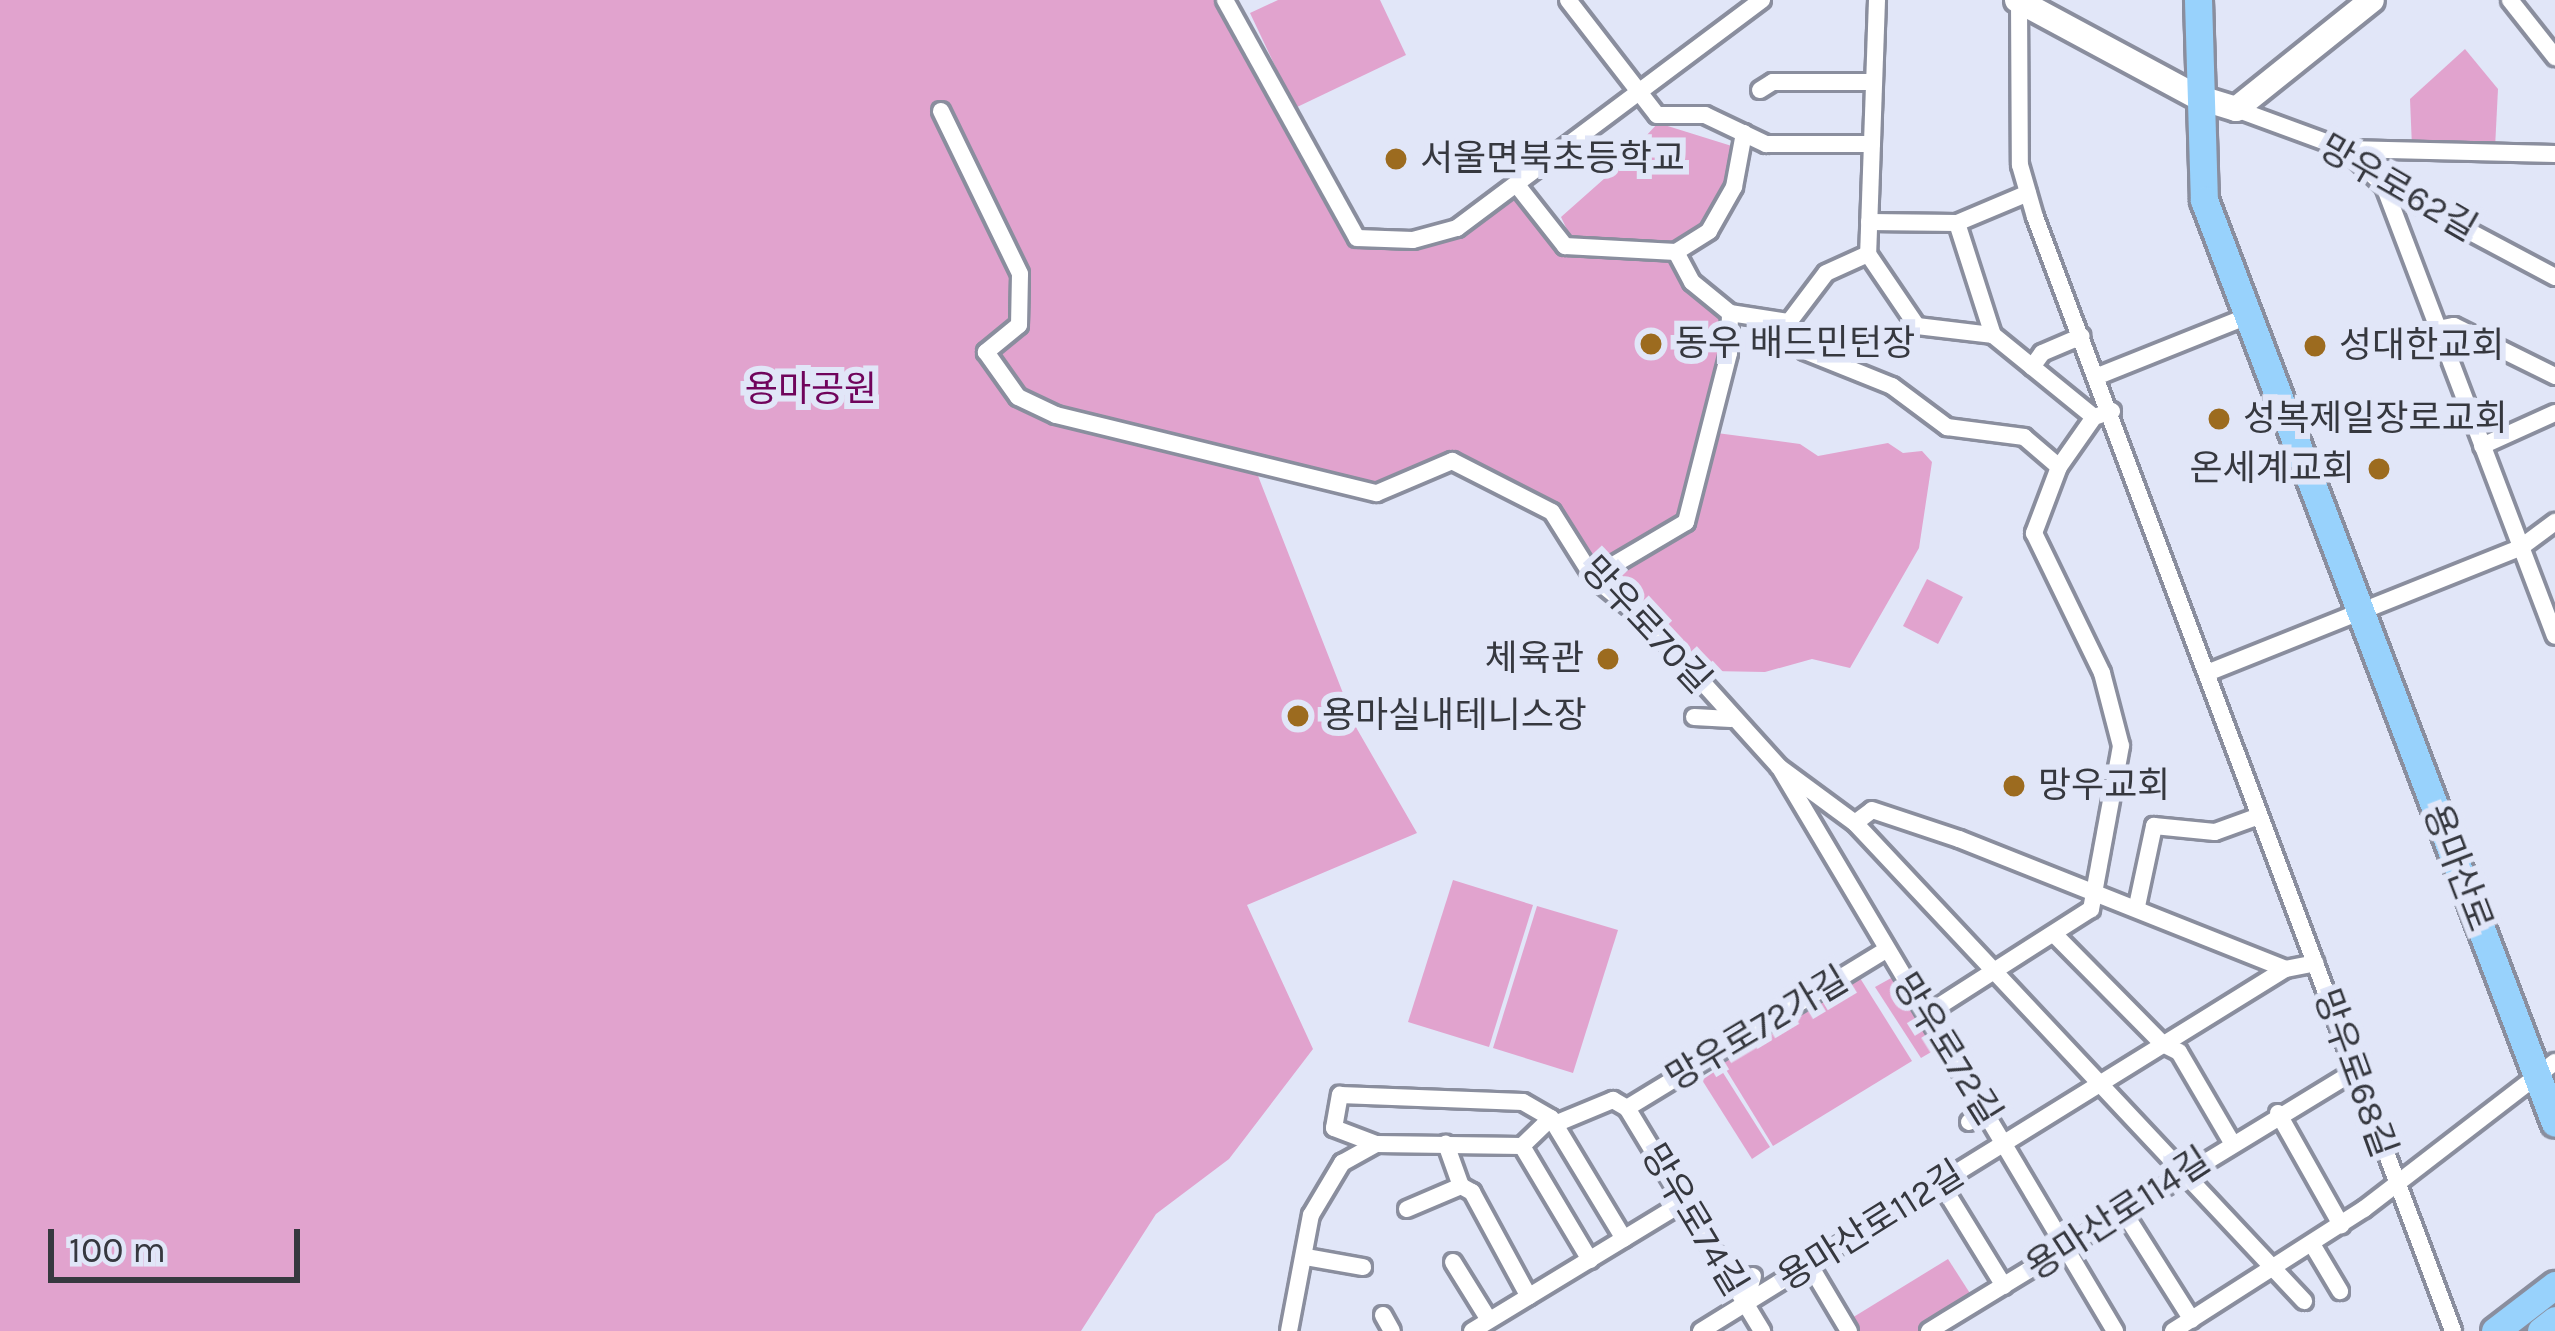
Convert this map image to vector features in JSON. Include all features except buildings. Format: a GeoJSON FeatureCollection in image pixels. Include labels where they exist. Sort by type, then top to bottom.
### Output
{"type":"FeatureCollection","features":[{"type":"Feature","properties":{"kind":"main road","name":"용마산로"},"geometry":{"type":"LineString","coordinates":[[2198,0],[2197,97],[2204,200],[2360,613],[2546,1069],[2555,1124]]}},
{"type":"Feature","properties":{"kind":"main road"},"geometry":{"type":"LineString","coordinates":[[2495,1331],[2555,1285]]}},
{"type":"Feature","properties":{"kind":"main road"},"geometry":{"type":"LineString","coordinates":[[2541,1331],[2555,1320]]}},
{"type":"Feature","properties":{"kind":"street"},"geometry":{"type":"LineString","coordinates":[[1225,0],[1357,238],[1413,240],[1457,228],[1741,6],[1762,0]]}},
{"type":"Feature","properties":{"kind":"street"},"geometry":{"type":"LineString","coordinates":[[1568,0],[1657,115],[1705,115],[1766,144],[1872,144]]}},
{"type":"Feature","properties":{"kind":"street"},"geometry":{"type":"LineString","coordinates":[[1876,0],[1868,254],[1917,326],[1993,335],[2094,417]]}},
{"type":"Feature","properties":{"kind":"street"},"geometry":{"type":"LineString","coordinates":[[2018,0],[2197,97],[2236,109],[2372,0]]}},
{"type":"Feature","properties":{"kind":"street","name":"망우로68길"},"geometry":{"type":"LineString","coordinates":[[2018,0],[2020,165],[2028,193],[2453,1331]]}},
{"type":"Feature","properties":{"kind":"street"},"geometry":{"type":"LineString","coordinates":[[2510,0],[2555,57]]}},
{"type":"Feature","properties":{"kind":"street"},"geometry":{"type":"LineString","coordinates":[[1760,89],[1773,82],[1874,82]]}},
{"type":"Feature","properties":{"kind":"street","name":"망우로62길"},"geometry":{"type":"LineString","coordinates":[[2236,109],[2345,149],[2384,186],[2555,277]]}},
{"type":"Feature","properties":{"kind":"street","name":"망우로70길"},"geometry":{"type":"LineString","coordinates":[[941,111],[1020,274],[1019,325],[986,352],[1018,397],[1056,415],[1378,493],[1452,461],[1552,512],[1593,578],[1649,623],[1779,767],[1856,823],[2304,1301]]}},
{"type":"Feature","properties":{"kind":"street"},"geometry":{"type":"LineString","coordinates":[[1517,185],[1565,246],[1676,252],[1708,231],[1735,187],[1744,133]]}},
{"type":"Feature","properties":{"kind":"street"},"geometry":{"type":"LineString","coordinates":[[2345,149],[2555,154]]}},
{"type":"Feature","properties":{"kind":"street"},"geometry":{"type":"LineString","coordinates":[[2384,186],[2555,636]]}},
{"type":"Feature","properties":{"kind":"street"},"geometry":{"type":"LineString","coordinates":[[1869,222],[1957,224],[2028,193]]}},
{"type":"Feature","properties":{"kind":"street"},"geometry":{"type":"LineString","coordinates":[[1957,224],[1993,335]]}},
{"type":"Feature","properties":{"kind":"street"},"geometry":{"type":"LineString","coordinates":[[1676,252],[1692,282],[1730,313],[1789,322]]}},
{"type":"Feature","properties":{"kind":"street"},"geometry":{"type":"LineString","coordinates":[[1789,322],[1826,273],[1868,254]]}},
{"type":"Feature","properties":{"kind":"street"},"geometry":{"type":"LineString","coordinates":[[1593,578],[1686,522],[1729,353],[1730,313]]}},
{"type":"Feature","properties":{"kind":"street"},"geometry":{"type":"LineString","coordinates":[[2098,376],[2248,316]]}},
{"type":"Feature","properties":{"kind":"street"},"geometry":{"type":"LineString","coordinates":[[1789,322],[1805,351],[1892,386],[1947,427],[2024,437],[2059,467]]}},
{"type":"Feature","properties":{"kind":"street"},"geometry":{"type":"LineString","coordinates":[[2438,329],[2454,326],[2555,376]]}},
{"type":"Feature","properties":{"kind":"street"},"geometry":{"type":"LineString","coordinates":[[2032,367],[2047,351],[2083,336]]}},
{"type":"Feature","properties":{"kind":"street"},"geometry":{"type":"LineString","coordinates":[[1927,1014],[2089,913],[2121,746],[2102,673],[2034,533],[2059,467],[2094,417],[2112,411]]}},
{"type":"Feature","properties":{"kind":"street"},"geometry":{"type":"LineString","coordinates":[[2482,446],[2555,413]]}},
{"type":"Feature","properties":{"kind":"street"},"geometry":{"type":"LineString","coordinates":[[2207,673],[2520,548],[2555,522]]}},
{"type":"Feature","properties":{"kind":"street"},"geometry":{"type":"LineString","coordinates":[[1694,717],[1732,719]]}},
{"type":"Feature","properties":{"kind":"street","name":"망우로72길"},"geometry":{"type":"LineString","coordinates":[[1779,767],[2115,1331]]}},
{"type":"Feature","properties":{"kind":"street"},"geometry":{"type":"LineString","coordinates":[[1856,823],[1872,810],[2137,906],[2285,970]]}},
{"type":"Feature","properties":{"kind":"street"},"geometry":{"type":"LineString","coordinates":[[2137,906],[2154,826],[2215,832],[2259,816]]}},
{"type":"Feature","properties":{"kind":"street"},"geometry":{"type":"LineString","coordinates":[[2055,935],[2163,1044]]}},
{"type":"Feature","properties":{"kind":"street","name":"망우로72가길"},"geometry":{"type":"LineString","coordinates":[[1627,1108],[1886,950]]}},
{"type":"Feature","properties":{"kind":"street","name":"용마산로112길"},"geometry":{"type":"LineString","coordinates":[[1701,1331],[1940,1182],[2106,1086],[2163,1044],[2285,970],[2315,963]]}},
{"type":"Feature","properties":{"kind":"street","name":"용마산로114길"},"geometry":{"type":"LineString","coordinates":[[2163,1044],[2179,1052],[2231,1141]]}},
{"type":"Feature","properties":{"kind":"street"},"geometry":{"type":"LineString","coordinates":[[2173,1331],[2277,1268],[2397,1186],[2546,1069]]}},
{"type":"Feature","properties":{"kind":"street","name":"용마산로114길"},"geometry":{"type":"LineString","coordinates":[[1929,1331],[2125,1214],[2231,1141],[2354,1072]]}},
{"type":"Feature","properties":{"kind":"street"},"geometry":{"type":"LineString","coordinates":[[1624,1238],[1553,1121],[1522,1102],[1340,1095],[1334,1128],[1376,1144],[1522,1146],[1553,1121],[1613,1100],[1627,1108]]}},
{"type":"Feature","properties":{"kind":"street","name":"망우로74길"},"geometry":{"type":"LineString","coordinates":[[1627,1108],[1762,1331]]}},
{"type":"Feature","properties":{"kind":"street"},"geometry":{"type":"LineString","coordinates":[[1970,1122],[1988,1111]]}},
{"type":"Feature","properties":{"kind":"street"},"geometry":{"type":"LineString","coordinates":[[2278,1113],[2341,1225]]}},
{"type":"Feature","properties":{"kind":"street"},"geometry":{"type":"LineString","coordinates":[[1289,1331],[1311,1215],[1342,1163],[1376,1144]]}},
{"type":"Feature","properties":{"kind":"street"},"geometry":{"type":"LineString","coordinates":[[1446,1144],[1461,1186],[1472,1192],[1529,1297]]}},
{"type":"Feature","properties":{"kind":"street"},"geometry":{"type":"LineString","coordinates":[[1522,1146],[1590,1260]]}},
{"type":"Feature","properties":{"kind":"street","name":"용마산로114길"},"geometry":{"type":"LineString","coordinates":[[1940,1182],[2004,1286]]}},
{"type":"Feature","properties":{"kind":"street"},"geometry":{"type":"LineString","coordinates":[[1407,1209],[1461,1186]]}},
{"type":"Feature","properties":{"kind":"street"},"geometry":{"type":"LineString","coordinates":[[1453,1262],[1478,1328],[1684,1202]]}},
{"type":"Feature","properties":{"kind":"street"},"geometry":{"type":"LineString","coordinates":[[2125,1214],[2192,1320]]}},
{"type":"Feature","properties":{"kind":"street"},"geometry":{"type":"LineString","coordinates":[[2312,1244],[2340,1292]]}},
{"type":"Feature","properties":{"kind":"street"},"geometry":{"type":"LineString","coordinates":[[1306,1257],[1363,1268]]}},
{"type":"Feature","properties":{"kind":"street"},"geometry":{"type":"LineString","coordinates":[[1809,1264],[1849,1331]]}},
{"type":"Feature","properties":{"kind":"street"},"geometry":{"type":"LineString","coordinates":[[1745,1304],[1753,1276]]}},
{"type":"Feature","properties":{"kind":"green space","name":"용마공원"},"geometry":{"type":"Polygon","coordinates":[[[0,0],[1225,0],[1357,238],[1457,228],[1517,185],[1565,246],[1676,252],[1730,313],[1709,432],[1800,444],[1818,456],[1888,443],[1903,453],[1922,451],[1932,462],[1919,548],[1850,668],[1812,659],[1765,672],[1711,671],[1593,577],[1552,512],[1453,461],[1377,493],[1253,463],[1357,729],[1417,833],[1247,905],[1313,1049],[1229,1159],[1156,1214],[1081,1331],[0,1331],[0,0]]]}},
{"type":"Feature","properties":{"kind":"green space"},"geometry":{"type":"Polygon","coordinates":[[[1278,0],[1380,0],[1406,55],[1295,108],[1250,13],[1278,0]]]}},
{"type":"Feature","properties":{"kind":"green space"},"geometry":{"type":"Polygon","coordinates":[[[2465,49],[2498,89],[2495,148],[2412,147],[2410,99],[2465,49]]]}},
{"type":"Feature","properties":{"kind":"green space"},"geometry":{"type":"Polygon","coordinates":[[[1658,123],[1735,147],[1736,172],[1701,229],[1673,246],[1572,240],[1561,217],[1605,178],[1613,151],[1633,150],[1658,123]]]}},
{"type":"Feature","properties":{"kind":"green space"},"geometry":{"type":"Polygon","coordinates":[[[1927,579],[1963,597],[1938,644],[1903,626],[1927,579]]]}},
{"type":"Feature","properties":{"kind":"green space"},"geometry":{"type":"Polygon","coordinates":[[[1453,880],[1533,905],[1489,1047],[1408,1022],[1453,880]]]}},
{"type":"Feature","properties":{"kind":"green space"},"geometry":{"type":"Polygon","coordinates":[[[1537,906],[1618,930],[1573,1073],[1493,1048],[1537,906]]]}},
{"type":"Feature","properties":{"kind":"green space"},"geometry":{"type":"Polygon","coordinates":[[[1893,977],[1938,1048],[1921,1058],[1875,987],[1893,977]]]}},
{"type":"Feature","properties":{"kind":"green space"},"geometry":{"type":"Polygon","coordinates":[[[1860,978],[1912,1061],[1773,1146],[1722,1063],[1860,978]]]}},
{"type":"Feature","properties":{"kind":"green space"},"geometry":{"type":"Polygon","coordinates":[[[1720,1068],[1770,1147],[1752,1159],[1702,1080],[1720,1068]]]}},
{"type":"Feature","properties":{"kind":"green space"},"geometry":{"type":"Polygon","coordinates":[[[1948,1259],[1973,1298],[1920,1331],[1854,1331],[1847,1321],[1948,1259]]]}},
{"type":"Feature","properties":{"kind":"place","name":"서울면북초등학교"},"geometry":{"type":"Point","coordinates":[1396,159]}},
{"type":"Feature","properties":{"kind":"place","name":"동우 배드민턴장"},"geometry":{"type":"Point","coordinates":[1651,344]}},
{"type":"Feature","properties":{"kind":"place","name":"성대한교회"},"geometry":{"type":"Point","coordinates":[2315,346]}},
{"type":"Feature","properties":{"kind":"place","name":"성복제일장로교회"},"geometry":{"type":"Point","coordinates":[2219,419]}},
{"type":"Feature","properties":{"kind":"place","name":"온세계교회"},"geometry":{"type":"Point","coordinates":[2379,469]}},
{"type":"Feature","properties":{"kind":"place","name":"체육관"},"geometry":{"type":"Point","coordinates":[1608,659]}},
{"type":"Feature","properties":{"kind":"place","name":"용마실내테니스장"},"geometry":{"type":"Point","coordinates":[1298,716]}},
{"type":"Feature","properties":{"kind":"place","name":"망우교회"},"geometry":{"type":"Point","coordinates":[2014,786]}}]}
